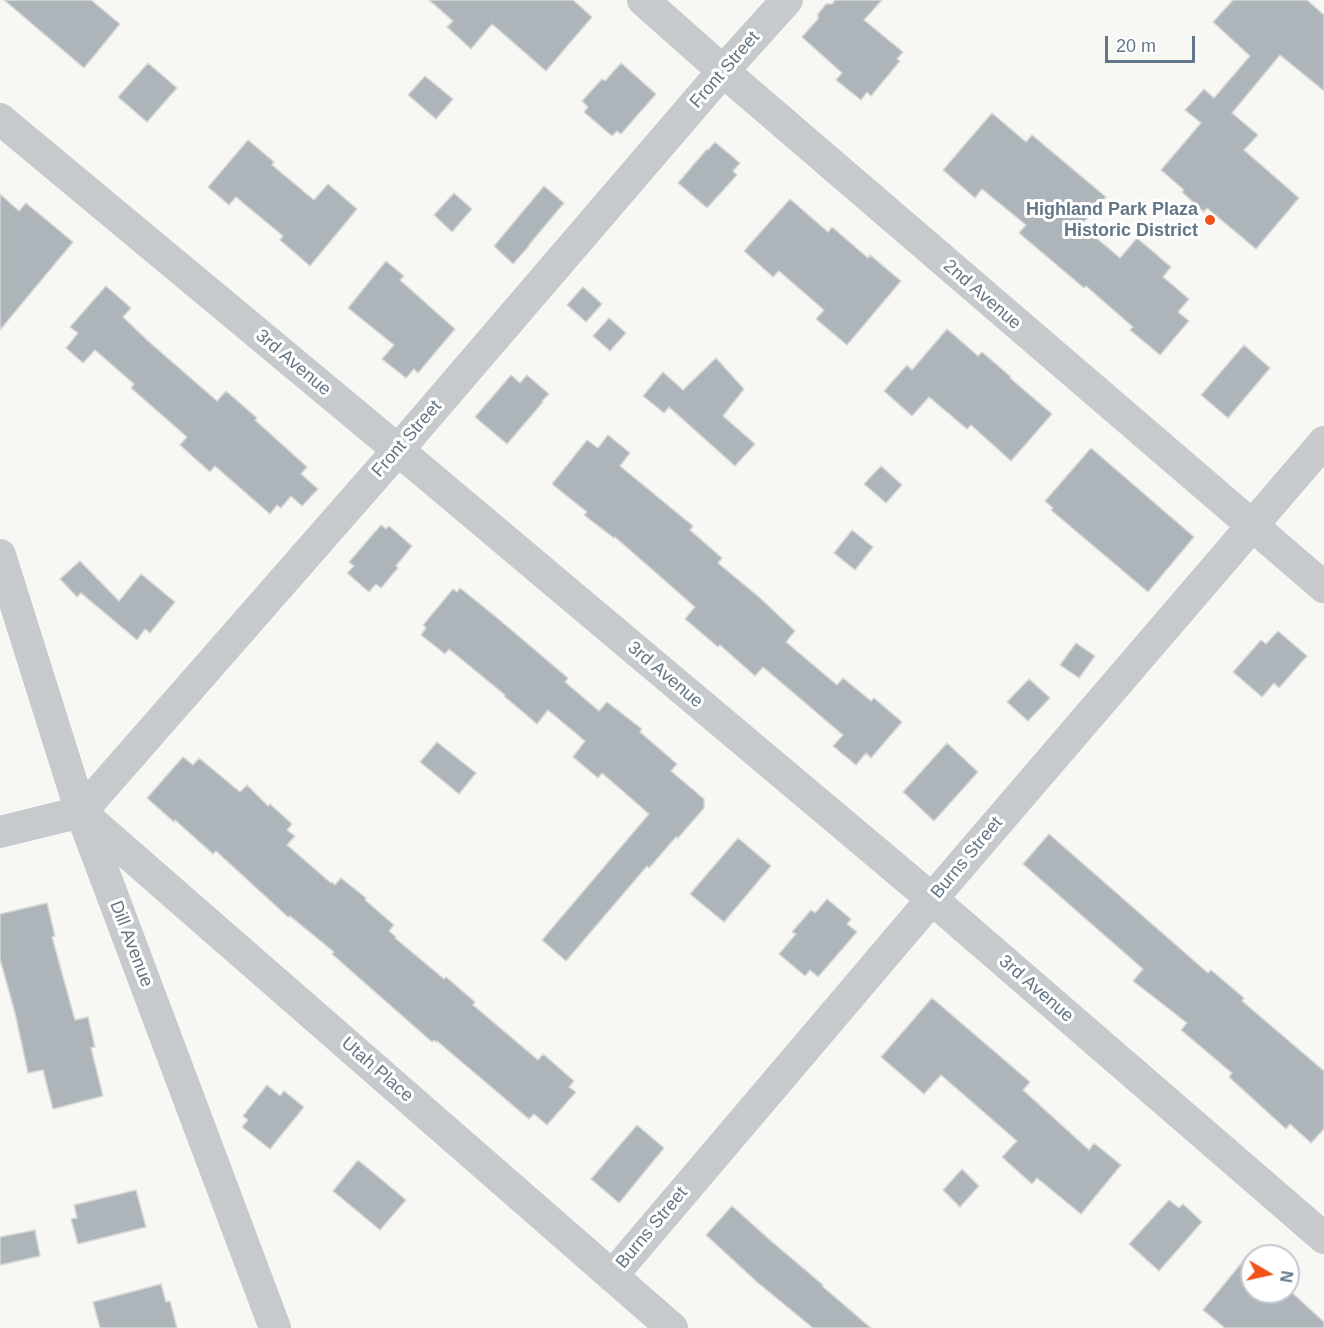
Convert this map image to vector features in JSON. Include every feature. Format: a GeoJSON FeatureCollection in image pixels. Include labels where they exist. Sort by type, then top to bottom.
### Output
{"type":"FeatureCollection","features":[{"type":"Feature","properties":{"kind":"street","name":"2nd Avenue"},"geometry":{"type":"LineString","coordinates":[[643,0],[1324,587]]}},
{"type":"Feature","properties":{"kind":"street","name":"Front Street"},"geometry":{"type":"LineString","coordinates":[[81,812],[398,450],[786,0]]}},
{"type":"Feature","properties":{"kind":"street","name":"3rd Avenue"},"geometry":{"type":"LineString","coordinates":[[0,119],[932,899],[1324,1238]]}},
{"type":"Feature","properties":{"kind":"street","name":"Burns Street"},"geometry":{"type":"LineString","coordinates":[[612,1276],[1324,442]]}},
{"type":"Feature","properties":{"kind":"street","name":"Dill Avenue"},"geometry":{"type":"LineString","coordinates":[[0,555],[81,812],[275,1328]]}},
{"type":"Feature","properties":{"kind":"street"},"geometry":{"type":"LineString","coordinates":[[0,832],[81,812]]}},
{"type":"Feature","properties":{"kind":"street","name":"Utah Place"},"geometry":{"type":"LineString","coordinates":[[81,812],[672,1328]]}},
{"type":"Feature","properties":{"kind":"building"},"geometry":{"type":"Polygon","coordinates":[[[4,0],[91,0],[120,24],[84,68],[4,0]]]}},
{"type":"Feature","properties":{"kind":"building"},"geometry":{"type":"Polygon","coordinates":[[[429,0],[573,0],[592,17],[546,71],[492,24],[471,49],[447,27],[453,21],[429,0]]]}},
{"type":"Feature","properties":{"kind":"building"},"geometry":{"type":"Polygon","coordinates":[[[835,0],[882,0],[864,20],[903,52],[897,59],[900,61],[871,96],[867,92],[861,100],[836,80],[842,73],[802,37],[818,19],[818,14],[826,4],[832,4],[835,0]]]}},
{"type":"Feature","properties":{"kind":"building"},"geometry":{"type":"Polygon","coordinates":[[[1233,0],[1307,0],[1324,15],[1324,91],[1280,55],[1232,113],[1258,135],[1244,150],[1299,198],[1256,249],[1207,208],[1204,212],[1161,170],[1201,123],[1185,110],[1204,89],[1214,98],[1250,56],[1213,22],[1233,0]]]}},
{"type":"Feature","properties":{"kind":"building"},"geometry":{"type":"Polygon","coordinates":[[[148,63],[177,88],[147,122],[118,97],[148,63]]]}},
{"type":"Feature","properties":{"kind":"building"},"geometry":{"type":"Polygon","coordinates":[[[621,63],[656,94],[621,134],[617,131],[612,136],[584,112],[588,107],[582,101],[621,63]]]}},
{"type":"Feature","properties":{"kind":"building"},"geometry":{"type":"Polygon","coordinates":[[[425,76],[453,99],[436,119],[408,95],[425,76]]]}},
{"type":"Feature","properties":{"kind":"building"},"geometry":{"type":"Polygon","coordinates":[[[992,113],[1026,142],[1032,135],[1106,197],[1081,225],[1120,258],[1137,238],[1171,267],[1163,277],[1189,299],[1178,312],[1189,321],[1160,355],[1130,330],[1133,327],[1086,286],[1084,288],[1019,233],[1026,225],[982,189],[975,198],[943,170],[992,113]]]}},
{"type":"Feature","properties":{"kind":"building"},"geometry":{"type":"Polygon","coordinates":[[[248,140],[274,162],[272,165],[314,200],[328,184],[357,209],[310,266],[280,240],[283,236],[236,197],[229,205],[208,187],[248,140]]]}},
{"type":"Feature","properties":{"kind":"building"},"geometry":{"type":"Polygon","coordinates":[[[715,142],[740,163],[733,171],[737,175],[707,208],[678,183],[715,142]]]}},
{"type":"Feature","properties":{"kind":"building"},"geometry":{"type":"Polygon","coordinates":[[[544,186],[564,203],[513,264],[494,246],[544,186]]]}},
{"type":"Feature","properties":{"kind":"building"},"geometry":{"type":"Polygon","coordinates":[[[454,193],[472,209],[452,232],[434,215],[454,193]]]}},
{"type":"Feature","properties":{"kind":"building"},"geometry":{"type":"Polygon","coordinates":[[[0,194],[19,211],[26,203],[73,242],[0,330],[0,194]]]}},
{"type":"Feature","properties":{"kind":"building"},"geometry":{"type":"Polygon","coordinates":[[[790,199],[828,232],[832,227],[868,258],[870,255],[901,281],[847,345],[816,319],[824,310],[779,271],[773,277],[744,251],[790,199]]]}},
{"type":"Feature","properties":{"kind":"building"},"geometry":{"type":"Polygon","coordinates":[[[386,261],[404,276],[400,280],[455,329],[418,373],[414,369],[406,378],[382,359],[394,345],[348,308],[386,261]]]}},
{"type":"Feature","properties":{"kind":"building"},"geometry":{"type":"Polygon","coordinates":[[[106,286],[131,308],[123,317],[148,341],[217,401],[226,391],[307,467],[301,474],[318,489],[302,506],[291,496],[281,508],[277,505],[270,514],[215,466],[210,472],[180,445],[187,437],[131,388],[134,384],[95,350],[83,363],[66,348],[78,333],[70,327],[106,286]]]}},
{"type":"Feature","properties":{"kind":"building"},"geometry":{"type":"Polygon","coordinates":[[[583,287],[602,304],[586,322],[567,305],[583,287]]]}},
{"type":"Feature","properties":{"kind":"building"},"geometry":{"type":"Polygon","coordinates":[[[609,318],[626,333],[610,351],[593,336],[609,318]]]}},
{"type":"Feature","properties":{"kind":"building"},"geometry":{"type":"Polygon","coordinates":[[[947,329],[978,356],[982,352],[1052,414],[1011,461],[971,425],[967,429],[929,397],[912,416],[884,391],[907,365],[912,370],[947,329]]]}},
{"type":"Feature","properties":{"kind":"building"},"geometry":{"type":"Polygon","coordinates":[[[1244,345],[1270,368],[1228,418],[1201,395],[1244,345]]]}},
{"type":"Feature","properties":{"kind":"building"},"geometry":{"type":"Polygon","coordinates":[[[716,358],[744,389],[723,416],[755,444],[735,466],[669,407],[664,413],[643,396],[663,372],[683,390],[716,358]]]}},
{"type":"Feature","properties":{"kind":"building"},"geometry":{"type":"Polygon","coordinates":[[[511,375],[520,383],[527,375],[549,394],[507,444],[475,417],[511,375]]]}},
{"type":"Feature","properties":{"kind":"building"},"geometry":{"type":"Polygon","coordinates":[[[608,435],[630,453],[620,466],[693,526],[690,530],[722,558],[718,563],[795,631],[786,642],[837,685],[843,678],[871,701],[874,698],[902,722],[871,758],[866,753],[856,765],[833,746],[843,735],[763,667],[755,676],[720,645],[718,647],[685,619],[695,607],[615,537],[584,515],[587,512],[552,484],[587,440],[598,448],[608,435]]]}},
{"type":"Feature","properties":{"kind":"building"},"geometry":{"type":"Polygon","coordinates":[[[1091,448],[1194,537],[1148,592],[1051,510],[1053,508],[1045,501],[1091,448]]]}},
{"type":"Feature","properties":{"kind":"building"},"geometry":{"type":"Polygon","coordinates":[[[881,466],[902,485],[886,503],[864,484],[881,466]]]}},
{"type":"Feature","properties":{"kind":"building"},"geometry":{"type":"Polygon","coordinates":[[[381,525],[386,529],[389,526],[412,546],[396,566],[398,568],[381,588],[376,584],[369,592],[347,573],[354,566],[349,562],[381,525]]]}},
{"type":"Feature","properties":{"kind":"building"},"geometry":{"type":"Polygon","coordinates":[[[852,530],[873,547],[855,570],[834,553],[852,530]]]}},
{"type":"Feature","properties":{"kind":"building"},"geometry":{"type":"Polygon","coordinates":[[[80,561],[119,601],[141,574],[175,602],[150,633],[145,629],[137,640],[81,593],[77,597],[60,579],[80,561]]]}},
{"type":"Feature","properties":{"kind":"building"},"geometry":{"type":"Polygon","coordinates":[[[460,588],[568,678],[565,682],[599,711],[607,702],[642,729],[640,732],[677,764],[671,771],[704,799],[704,808],[649,868],[647,866],[566,961],[542,940],[649,814],[602,773],[598,778],[573,757],[585,741],[548,710],[537,724],[449,649],[445,654],[421,635],[426,628],[423,625],[453,589],[457,592],[460,588]]]}},
{"type":"Feature","properties":{"kind":"building"},"geometry":{"type":"Polygon","coordinates":[[[1278,631],[1307,656],[1279,688],[1274,683],[1262,697],[1233,672],[1261,640],[1266,644],[1278,631]]]}},
{"type":"Feature","properties":{"kind":"building"},"geometry":{"type":"Polygon","coordinates":[[[1076,643],[1095,656],[1079,678],[1060,665],[1076,643]]]}},
{"type":"Feature","properties":{"kind":"building"},"geometry":{"type":"Polygon","coordinates":[[[1029,679],[1050,698],[1028,721],[1007,702],[1029,679]]]}},
{"type":"Feature","properties":{"kind":"building"},"geometry":{"type":"Polygon","coordinates":[[[437,742],[476,773],[459,794],[420,762],[437,742]]]}},
{"type":"Feature","properties":{"kind":"building"},"geometry":{"type":"Polygon","coordinates":[[[947,743],[978,772],[934,821],[903,792],[947,743]]]}},
{"type":"Feature","properties":{"kind":"building"},"geometry":{"type":"Polygon","coordinates":[[[183,757],[193,765],[199,758],[240,792],[247,785],[268,806],[270,804],[292,824],[287,830],[295,836],[287,845],[331,883],[335,885],[341,878],[366,898],[365,900],[394,925],[389,931],[395,938],[444,979],[446,977],[475,1002],[473,1005],[538,1060],[543,1054],[574,1081],[569,1087],[576,1092],[547,1125],[534,1114],[529,1119],[437,1041],[432,1042],[332,954],[334,952],[290,916],[288,917],[216,851],[213,854],[147,798],[183,757]]]}},
{"type":"Feature","properties":{"kind":"building"},"geometry":{"type":"Polygon","coordinates":[[[1049,834],[1208,973],[1211,970],[1244,998],[1242,1001],[1324,1071],[1324,1129],[1311,1143],[1290,1124],[1286,1129],[1229,1077],[1232,1073],[1181,1030],[1187,1023],[1133,981],[1143,969],[1023,864],[1049,834]]]}},
{"type":"Feature","properties":{"kind":"building"},"geometry":{"type":"Polygon","coordinates":[[[738,838],[771,866],[724,922],[690,894],[738,838]]]}},
{"type":"Feature","properties":{"kind":"building"},"geometry":{"type":"Polygon","coordinates":[[[827,899],[851,919],[847,924],[857,932],[818,977],[810,970],[805,976],[779,954],[796,934],[792,932],[811,910],[815,913],[827,899]]]}},
{"type":"Feature","properties":{"kind":"building"},"geometry":{"type":"Polygon","coordinates":[[[47,903],[55,936],[52,937],[75,1020],[88,1017],[95,1047],[91,1048],[103,1096],[53,1109],[43,1070],[28,1073],[0,959],[0,914],[47,903]]]}},
{"type":"Feature","properties":{"kind":"building"},"geometry":{"type":"Polygon","coordinates":[[[932,998],[1030,1082],[1023,1090],[1089,1150],[1094,1143],[1121,1165],[1081,1214],[1037,1178],[1032,1184],[1002,1157],[1017,1141],[941,1075],[924,1094],[881,1057],[932,998]]]}},
{"type":"Feature","properties":{"kind":"building"},"geometry":{"type":"Polygon","coordinates":[[[267,1085],[280,1096],[284,1091],[304,1107],[270,1149],[242,1127],[248,1120],[243,1116],[267,1085]]]}},
{"type":"Feature","properties":{"kind":"building"},"geometry":{"type":"Polygon","coordinates":[[[637,1125],[664,1148],[619,1203],[591,1179],[637,1125]]]}},
{"type":"Feature","properties":{"kind":"building"},"geometry":{"type":"Polygon","coordinates":[[[358,1160],[406,1200],[380,1230],[333,1191],[358,1160]]]}},
{"type":"Feature","properties":{"kind":"building"},"geometry":{"type":"Polygon","coordinates":[[[962,1169],[979,1186],[960,1207],[943,1190],[962,1169]]]}},
{"type":"Feature","properties":{"kind":"building"},"geometry":{"type":"Polygon","coordinates":[[[136,1190],[146,1227],[78,1244],[71,1219],[77,1218],[74,1205],[136,1190]]]}},
{"type":"Feature","properties":{"kind":"building"},"geometry":{"type":"Polygon","coordinates":[[[1169,1200],[1179,1208],[1183,1204],[1202,1222],[1159,1271],[1129,1244],[1169,1200]]]}},
{"type":"Feature","properties":{"kind":"building"},"geometry":{"type":"Polygon","coordinates":[[[732,1206],[871,1328],[813,1328],[757,1282],[706,1235],[732,1206]]]}},
{"type":"Feature","properties":{"kind":"building"},"geometry":{"type":"Polygon","coordinates":[[[35,1230],[40,1256],[0,1265],[0,1237],[35,1230]]]}},
{"type":"Feature","properties":{"kind":"building"},"geometry":{"type":"Polygon","coordinates":[[[1240,1265],[1240,1304],[1300,1304],[1300,1300],[1324,1322],[1324,1328],[1225,1328],[1203,1310],[1240,1265]]]}},
{"type":"Feature","properties":{"kind":"building"},"geometry":{"type":"Polygon","coordinates":[[[161,1284],[166,1302],[170,1301],[177,1328],[100,1328],[93,1302],[161,1284]]]}},
{"type":"Feature","properties":{"kind":"place","name":"Highland Park Plaza Historic District"},"geometry":{"type":"Point","coordinates":[1210,220]}}]}
